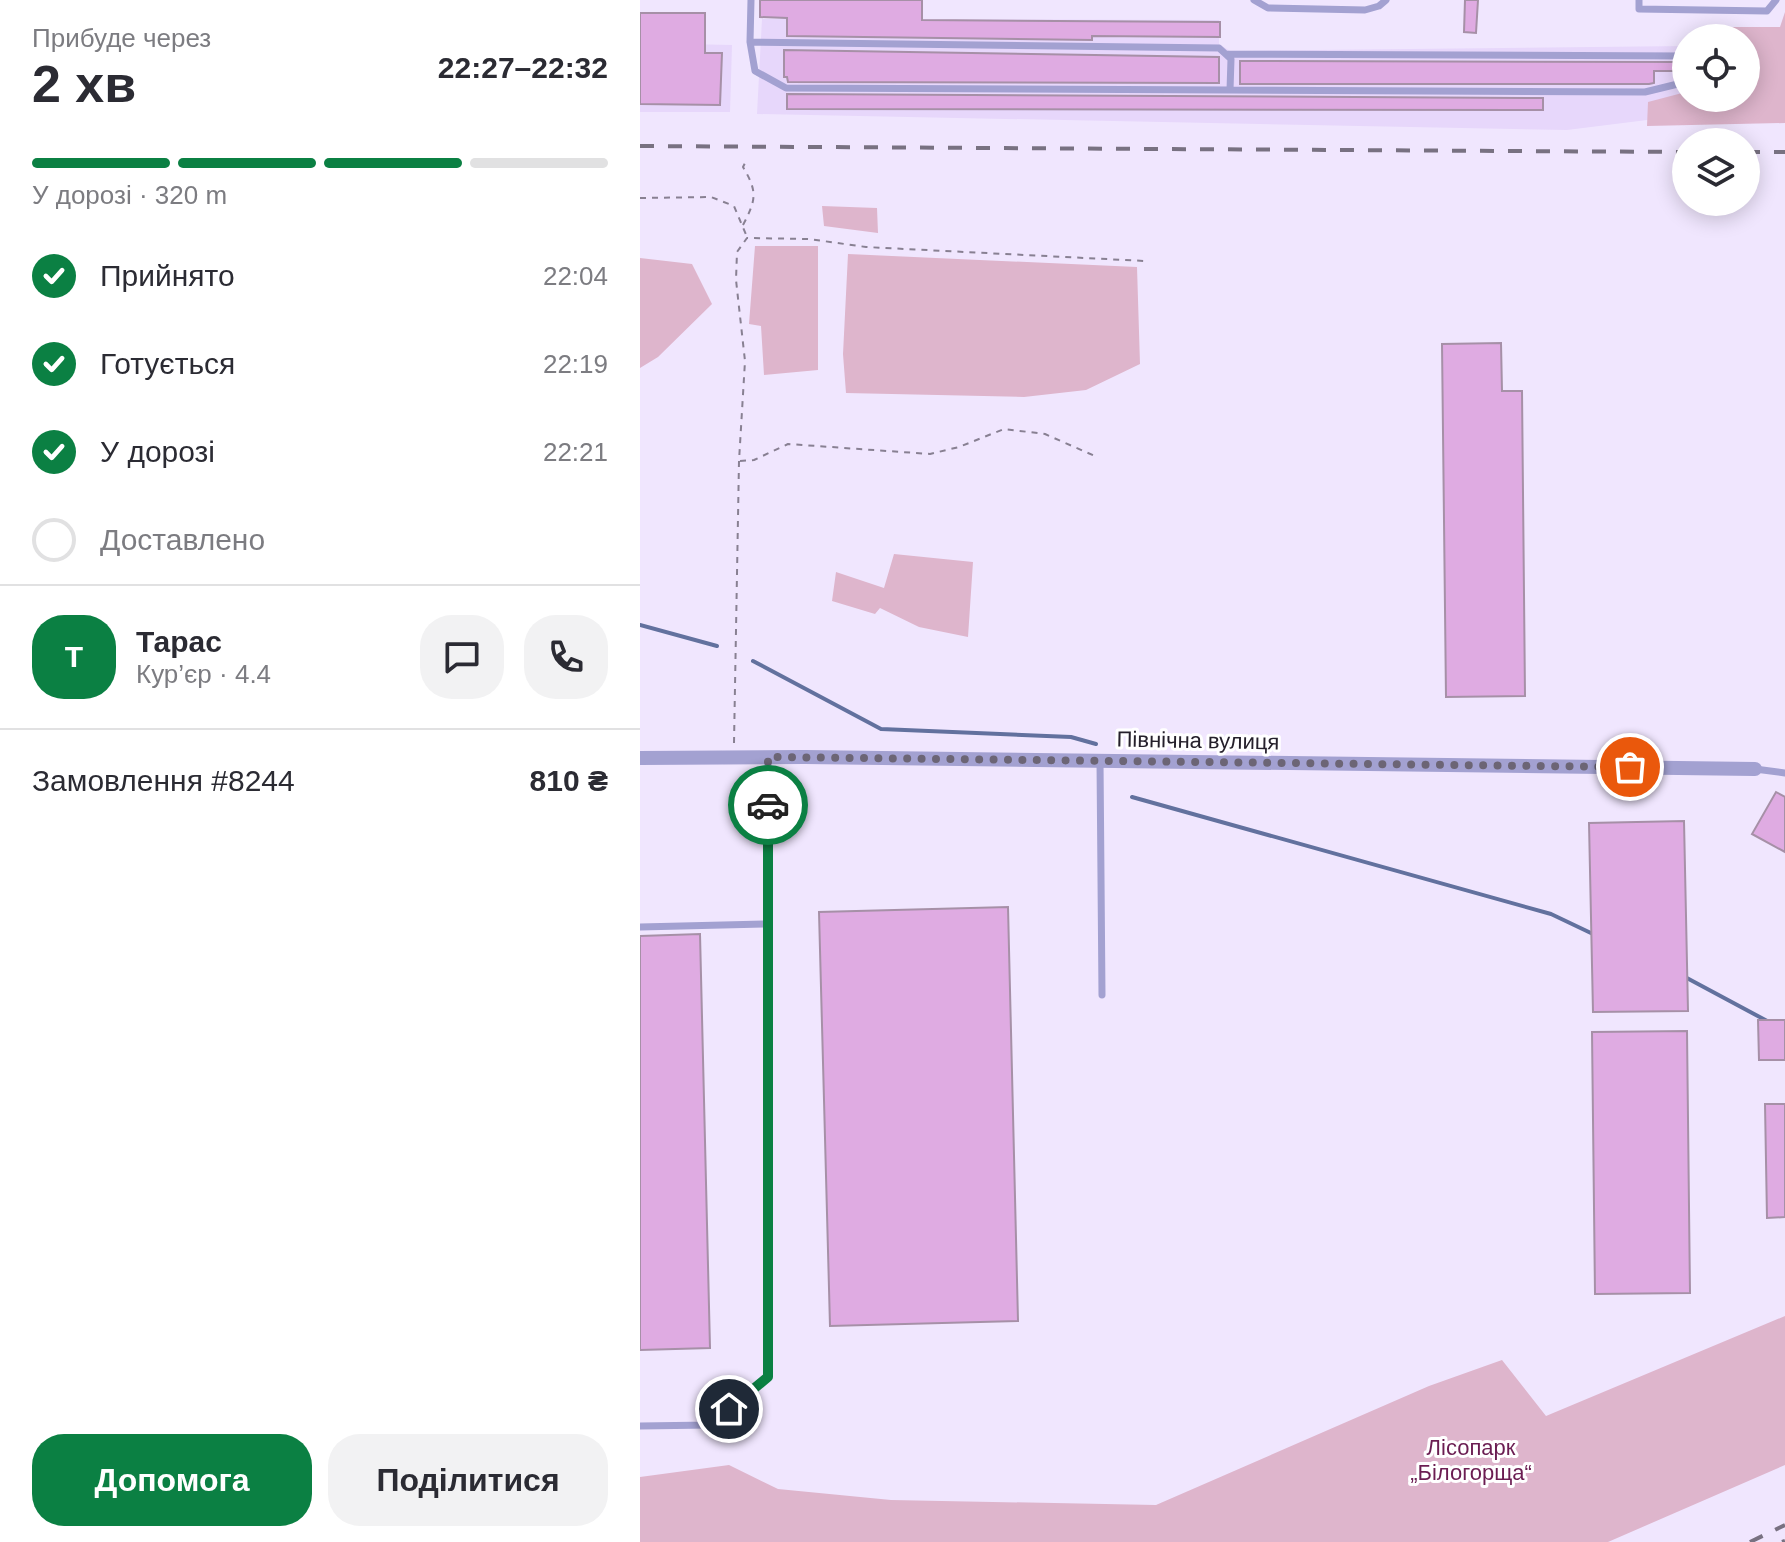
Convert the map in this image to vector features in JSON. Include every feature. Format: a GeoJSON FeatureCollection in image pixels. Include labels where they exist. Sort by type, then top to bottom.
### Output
{"type":"FeatureCollection","features":[{"type":"Feature","properties":{"kind":"street","name":"Північна вулиця"},"geometry":{"type":"LineString","coordinates":[[640,758],[1755,769]]}},
{"type":"Feature","properties":{"kind":"lane"},"geometry":{"type":"LineString","coordinates":[[751,0],[750,42],[755,71],[786,88],[1645,92],[1672,85]]}},
{"type":"Feature","properties":{"kind":"lane"},"geometry":{"type":"LineString","coordinates":[[1254,0],[1268,8],[1365,10],[1379,6],[1386,0]]}},
{"type":"Feature","properties":{"kind":"lane"},"geometry":{"type":"LineString","coordinates":[[1639,0],[1639,9],[1767,11],[1776,0]]}},
{"type":"Feature","properties":{"kind":"lane"},"geometry":{"type":"LineString","coordinates":[[750,42],[1219,48],[1231,59],[1230,90]]}},
{"type":"Feature","properties":{"kind":"lane"},"geometry":{"type":"LineString","coordinates":[[1226,54],[1672,56]]}},
{"type":"Feature","properties":{"kind":"lane"},"geometry":{"type":"LineString","coordinates":[[640,1426],[710,1425],[768,1377],[768,757]]}},
{"type":"Feature","properties":{"kind":"lane"},"geometry":{"type":"LineString","coordinates":[[1100,761],[1102,995]]}},
{"type":"Feature","properties":{"kind":"lane"},"geometry":{"type":"LineString","coordinates":[[1755,769],[1785,773]]}},
{"type":"Feature","properties":{"kind":"lane"},"geometry":{"type":"LineString","coordinates":[[640,927],[768,924]]}},
{"type":"Feature","properties":{"kind":"path"},"geometry":{"type":"LineString","coordinates":[[742,226],[755,202],[752,182],[743,167],[747,159]]}},
{"type":"Feature","properties":{"kind":"path"},"geometry":{"type":"LineString","coordinates":[[640,198],[711,197],[734,206],[747,238]]}},
{"type":"Feature","properties":{"kind":"path"},"geometry":{"type":"LineString","coordinates":[[747,238],[809,239],[866,247],[1145,261]]}},
{"type":"Feature","properties":{"kind":"path"},"geometry":{"type":"LineString","coordinates":[[734,757],[739,461],[745,361],[736,280],[737,252],[747,238]]}},
{"type":"Feature","properties":{"kind":"path"},"geometry":{"type":"LineString","coordinates":[[739,461],[754,460],[788,444],[930,454],[959,447],[1004,429],[1045,434],[1097,457]]}},
{"type":"Feature","properties":{"kind":"shaded area"},"geometry":{"type":"Polygon","coordinates":[[[762,19],[1219,20],[1219,44],[1230,51],[1672,46],[1672,112],[1703,113],[1567,130],[757,114],[762,19]]]}},
{"type":"Feature","properties":{"kind":"shaded area"},"geometry":{"type":"Polygon","coordinates":[[[640,43],[732,45],[730,112],[640,112],[640,43]]]}},
{"type":"Feature","properties":{"kind":"green space"},"geometry":{"type":"Polygon","coordinates":[[[1785,12],[1785,123],[1647,126],[1648,102],[1672,96],[1672,112],[1760,112],[1760,27],[1780,27],[1785,12]]]}},
{"type":"Feature","properties":{"kind":"green space"},"geometry":{"type":"Polygon","coordinates":[[[822,206],[877,208],[878,233],[824,226],[822,206]]]}},
{"type":"Feature","properties":{"kind":"green space"},"geometry":{"type":"Polygon","coordinates":[[[755,246],[818,246],[818,370],[764,375],[761,326],[749,324],[755,246]]]}},
{"type":"Feature","properties":{"kind":"green space"},"geometry":{"type":"Polygon","coordinates":[[[848,254],[1137,267],[1140,364],[1086,390],[1024,397],[846,393],[843,354],[848,254]]]}},
{"type":"Feature","properties":{"kind":"green space"},"geometry":{"type":"Polygon","coordinates":[[[640,258],[692,264],[712,304],[658,357],[640,368],[640,258]]]}},
{"type":"Feature","properties":{"kind":"green space"},"geometry":{"type":"Polygon","coordinates":[[[894,554],[973,562],[968,637],[919,627],[880,608],[875,614],[832,601],[836,572],[884,588],[894,554]]]}},
{"type":"Feature","properties":{"kind":"green space","name":"Лісопарк „Білогорща“"},"geometry":{"type":"Polygon","coordinates":[[[1785,1316],[1785,1465],[1608,1542],[640,1542],[640,1477],[729,1465],[778,1489],[891,1500],[1156,1505],[1429,1386],[1502,1360],[1546,1416],[1785,1316]]]}},
{"type":"Feature","properties":{"kind":"building"},"geometry":{"type":"Polygon","coordinates":[[[760,0],[922,0],[922,20],[1220,22],[1220,37],[1092,36],[1092,40],[787,36],[787,18],[760,17],[760,0]]]}},
{"type":"Feature","properties":{"kind":"building"},"geometry":{"type":"Polygon","coordinates":[[[1465,0],[1478,0],[1476,33],[1464,32],[1465,0]]]}},
{"type":"Feature","properties":{"kind":"building"},"geometry":{"type":"Polygon","coordinates":[[[640,13],[705,13],[705,53],[722,53],[720,105],[640,104],[640,13]]]}},
{"type":"Feature","properties":{"kind":"building"},"geometry":{"type":"Polygon","coordinates":[[[784,50],[1219,57],[1219,83],[788,82],[784,77],[784,50]]]}},
{"type":"Feature","properties":{"kind":"building"},"geometry":{"type":"Polygon","coordinates":[[[1240,61],[1672,62],[1672,71],[1654,71],[1654,83],[1649,84],[1240,84],[1240,61]]]}},
{"type":"Feature","properties":{"kind":"building"},"geometry":{"type":"Polygon","coordinates":[[[787,94],[1543,98],[1543,110],[787,109],[787,94]]]}},
{"type":"Feature","properties":{"kind":"building"},"geometry":{"type":"Polygon","coordinates":[[[1501,343],[1502,391],[1522,391],[1525,696],[1446,697],[1442,344],[1501,343]]]}},
{"type":"Feature","properties":{"kind":"building"},"geometry":{"type":"Polygon","coordinates":[[[1776,792],[1785,797],[1785,852],[1752,834],[1776,792]]]}},
{"type":"Feature","properties":{"kind":"building"},"geometry":{"type":"Polygon","coordinates":[[[1684,821],[1688,1011],[1593,1012],[1589,823],[1684,821]]]}},
{"type":"Feature","properties":{"kind":"building"},"geometry":{"type":"Polygon","coordinates":[[[1008,907],[1018,1321],[830,1326],[819,912],[1008,907]]]}},
{"type":"Feature","properties":{"kind":"building"},"geometry":{"type":"Polygon","coordinates":[[[700,934],[710,1348],[640,1350],[640,936],[700,934]]]}},
{"type":"Feature","properties":{"kind":"building"},"geometry":{"type":"Polygon","coordinates":[[[1758,1020],[1785,1020],[1785,1060],[1759,1060],[1758,1020]]]}},
{"type":"Feature","properties":{"kind":"building"},"geometry":{"type":"Polygon","coordinates":[[[1687,1031],[1690,1293],[1595,1294],[1592,1032],[1687,1031]]]}},
{"type":"Feature","properties":{"kind":"building"},"geometry":{"type":"Polygon","coordinates":[[[1765,1104],[1785,1104],[1785,1217],[1767,1218],[1765,1104]]]}},
{"type":"Feature","properties":{"kind":"waterway"},"geometry":{"type":"LineString","coordinates":[[640,625],[717,646]]}},
{"type":"Feature","properties":{"kind":"waterway"},"geometry":{"type":"LineString","coordinates":[[753,661],[881,729],[1071,737],[1096,744]]}},
{"type":"Feature","properties":{"kind":"waterway"},"geometry":{"type":"LineString","coordinates":[[1132,797],[1551,914],[1593,934]]}},
{"type":"Feature","properties":{"kind":"waterway"},"geometry":{"type":"LineString","coordinates":[[1685,977],[1769,1022]]}},
{"type":"Feature","properties":{"kind":"railway"},"geometry":{"type":"LineString","coordinates":[[640,146],[1672,152]]}},
{"type":"Feature","properties":{"kind":"railway"},"geometry":{"type":"LineString","coordinates":[[1760,152],[1785,152]]}},
{"type":"Feature","properties":{"kind":"railway"},"geometry":{"type":"LineString","coordinates":[[1750,1542],[1785,1525]]}},
{"type":"Feature","properties":{"kind":"way so far"},"geometry":{"type":"LineString","coordinates":[[768,805],[768,757],[1630,767]]}},
{"type":"Feature","properties":{"kind":"route"},"geometry":{"type":"LineString","coordinates":[[729,1409],[768,1377],[768,805]]}}]}
